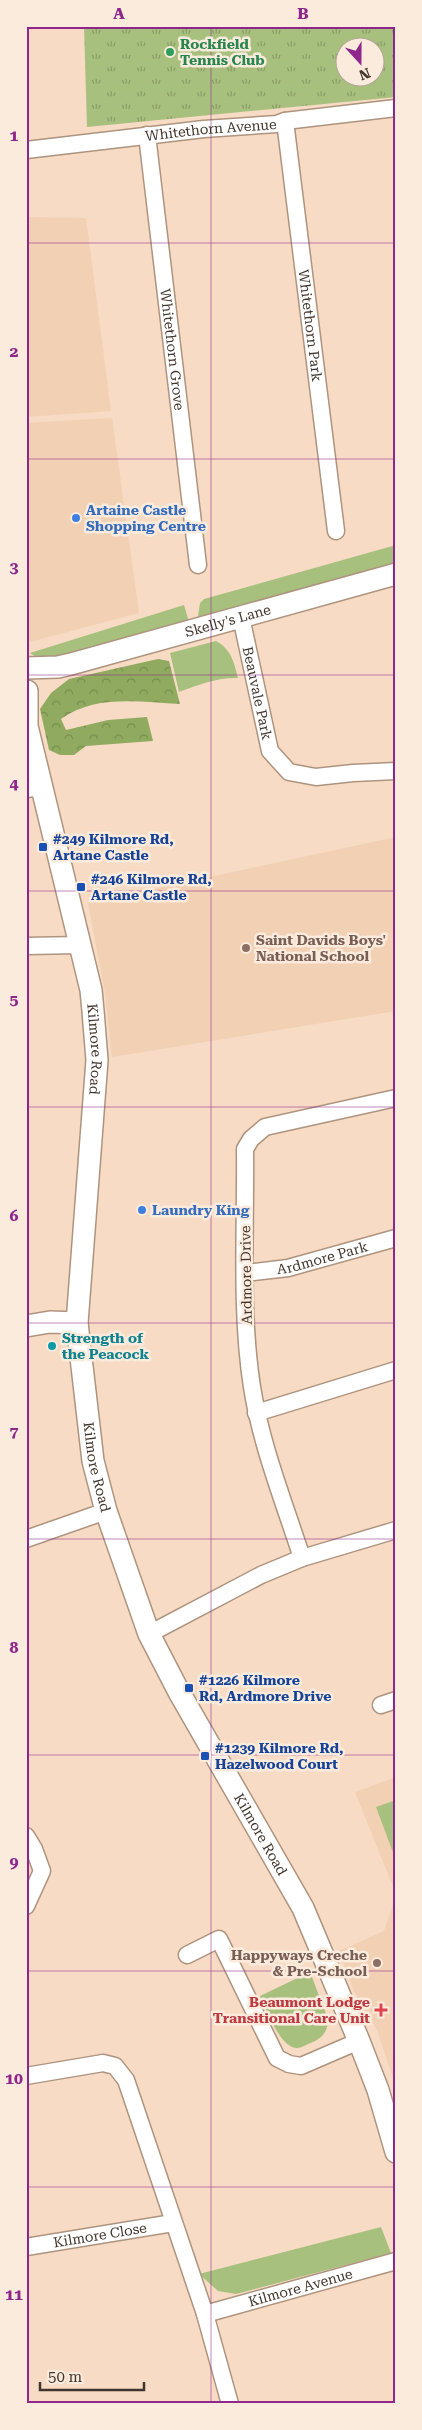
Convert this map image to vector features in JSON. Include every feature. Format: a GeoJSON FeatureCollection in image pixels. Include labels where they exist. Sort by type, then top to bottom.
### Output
{"type":"FeatureCollection","features":[{"type":"Feature","properties":{"kind":"street","name":"Whitethorn Avenue"},"geometry":{"type":"LineString","coordinates":[[26,150],[147,135],[276,124],[285,121],[396,108]]}},
{"type":"Feature","properties":{"kind":"street","name":"Whitethorn Park"},"geometry":{"type":"LineString","coordinates":[[285,121],[336,531]]}},
{"type":"Feature","properties":{"kind":"street","name":"Whitethorn Grove"},"geometry":{"type":"LineString","coordinates":[[147,135],[198,565]]}},
{"type":"Feature","properties":{"kind":"street","name":"Skelly's Lane"},"geometry":{"type":"LineString","coordinates":[[27,681],[58,667],[396,574]]}},
{"type":"Feature","properties":{"kind":"street","name":"Beauvale Park"},"geometry":{"type":"LineString","coordinates":[[241,618],[270,751],[288,772],[316,778],[353,773],[396,771]]}},
{"type":"Feature","properties":{"kind":"street","name":"Kilmore Road"},"geometry":{"type":"LineString","coordinates":[[27,681],[27,725],[34,788],[80,945],[91,990],[97,1060],[77,1323],[92,1460],[106,1510],[149,1634],[179,1692],[303,1908],[378,2090],[396,2152]]}},
{"type":"Feature","properties":{"kind":"street"},"geometry":{"type":"LineString","coordinates":[[26,946],[80,945]]}},
{"type":"Feature","properties":{"kind":"street","name":"Ardmore Drive"},"geometry":{"type":"LineString","coordinates":[[302,1558],[256,1413],[247,1347],[245,1149],[251,1139],[265,1128],[396,1098]]}},
{"type":"Feature","properties":{"kind":"street","name":"Ardmore Park"},"geometry":{"type":"LineString","coordinates":[[246,1274],[288,1268],[396,1238]]}},
{"type":"Feature","properties":{"kind":"street"},"geometry":{"type":"LineString","coordinates":[[26,1326],[50,1322],[77,1323]]}},
{"type":"Feature","properties":{"kind":"street"},"geometry":{"type":"LineString","coordinates":[[256,1413],[396,1370]]}},
{"type":"Feature","properties":{"kind":"street"},"geometry":{"type":"LineString","coordinates":[[26,1539],[106,1510]]}},
{"type":"Feature","properties":{"kind":"street"},"geometry":{"type":"LineString","coordinates":[[149,1634],[261,1575],[302,1558],[396,1530]]}},
{"type":"Feature","properties":{"kind":"street"},"geometry":{"type":"LineString","coordinates":[[26,1836],[34,1849],[42,1871],[26,1906]]}},
{"type":"Feature","properties":{"kind":"street"},"geometry":{"type":"LineString","coordinates":[[187,1955],[218,1939],[277,2058],[288,2064],[301,2066],[359,2041]]}},
{"type":"Feature","properties":{"kind":"street"},"geometry":{"type":"LineString","coordinates":[[26,2076],[104,2063],[115,2066],[126,2080],[205,2314],[230,2404]]}},
{"type":"Feature","properties":{"kind":"street","name":"Kilmore Close"},"geometry":{"type":"LineString","coordinates":[[26,2247],[173,2223]]}},
{"type":"Feature","properties":{"kind":"street","name":"Kilmore Avenue"},"geometry":{"type":"LineString","coordinates":[[205,2314],[396,2261]]}},
{"type":"Feature","properties":{"kind":"shaded area"},"geometry":{"type":"Polygon","coordinates":[[[26,217],[86,218],[111,411],[26,417],[26,217]]]}},
{"type":"Feature","properties":{"kind":"shaded area","name":"Artaine Castle Shopping Centre"},"geometry":{"type":"Polygon","coordinates":[[[112,418],[139,613],[26,643],[26,423],[112,418]]]}},
{"type":"Feature","properties":{"kind":"shaded area","name":"Saint Davids Boys' National School"},"geometry":{"type":"Polygon","coordinates":[[[396,837],[396,1011],[112,1057],[105,993],[88,903],[396,837]]]}},
{"type":"Feature","properties":{"kind":"shaded area"},"geometry":{"type":"Polygon","coordinates":[[[396,1777],[396,1894],[355,1792],[396,1777]]]}},
{"type":"Feature","properties":{"kind":"shaded area"},"geometry":{"type":"Polygon","coordinates":[[[396,1896],[396,2087],[377,2030],[354,1991],[339,1951],[384,1931],[396,1896]]]}},
{"type":"Feature","properties":{"kind":"green space"},"geometry":{"type":"Polygon","coordinates":[[[84,26],[396,26],[396,97],[87,127],[84,26]]]}},
{"type":"Feature","properties":{"kind":"green space"},"geometry":{"type":"Polygon","coordinates":[[[396,545],[396,564],[199,619],[198,617],[200,603],[204,599],[396,545]]]}},
{"type":"Feature","properties":{"kind":"green space"},"geometry":{"type":"Polygon","coordinates":[[[184,605],[189,622],[62,659],[36,657],[30,653],[184,605]]]}},
{"type":"Feature","properties":{"kind":"green space"},"geometry":{"type":"Polygon","coordinates":[[[216,641],[228,652],[238,678],[216,680],[179,692],[170,653],[216,641]]]}},
{"type":"Feature","properties":{"kind":"green space"},"geometry":{"type":"Polygon","coordinates":[[[158,659],[169,661],[180,704],[118,701],[88,706],[74,711],[61,719],[66,730],[108,720],[147,717],[153,741],[86,746],[74,755],[60,755],[49,750],[40,709],[51,693],[69,679],[158,659]]]}},
{"type":"Feature","properties":{"kind":"green space"},"geometry":{"type":"Polygon","coordinates":[[[396,1800],[396,1854],[394,1855],[376,1807],[396,1800]]]}},
{"type":"Feature","properties":{"kind":"green space"},"geometry":{"type":"Polygon","coordinates":[[[310,1972],[328,2019],[327,2026],[323,2035],[318,2039],[297,2048],[285,2042],[279,2035],[260,1996],[310,1972]]]}},
{"type":"Feature","properties":{"kind":"green space"},"geometry":{"type":"Polygon","coordinates":[[[381,2227],[391,2253],[236,2294],[218,2291],[199,2274],[381,2227]]]}},
{"type":"Feature","properties":{"kind":"place","name":"Rockfield Tennis Club"},"geometry":{"type":"Point","coordinates":[170,52]}},
{"type":"Feature","properties":{"kind":"place","name":"Artaine Castle Shopping Centre"},"geometry":{"type":"Point","coordinates":[76,518]}},
{"type":"Feature","properties":{"kind":"place","name":"#249 Kilmore Rd, Artane Castle"},"geometry":{"type":"Point","coordinates":[43,847]}},
{"type":"Feature","properties":{"kind":"place","name":"#246 Kilmore Rd, Artane Castle"},"geometry":{"type":"Point","coordinates":[81,887]}},
{"type":"Feature","properties":{"kind":"place","name":"Saint Davids Boys' National School"},"geometry":{"type":"Point","coordinates":[246,948]}},
{"type":"Feature","properties":{"kind":"place","name":"Laundry King"},"geometry":{"type":"Point","coordinates":[142,1210]}},
{"type":"Feature","properties":{"kind":"place","name":"Strength of the Peacock"},"geometry":{"type":"Point","coordinates":[52,1346]}},
{"type":"Feature","properties":{"kind":"place","name":"#1226 Kilmore Rd, Ardmore Drive"},"geometry":{"type":"Point","coordinates":[189,1688]}},
{"type":"Feature","properties":{"kind":"place","name":"#1239 Kilmore Rd, Hazelwood Court"},"geometry":{"type":"Point","coordinates":[205,1756]}},
{"type":"Feature","properties":{"kind":"place","name":"Happyways Creche & Pre-School"},"geometry":{"type":"Point","coordinates":[377,1963]}},
{"type":"Feature","properties":{"kind":"place","name":"Beaumont Lodge Transitional Care Unit"},"geometry":{"type":"Point","coordinates":[381,2010]}}]}
